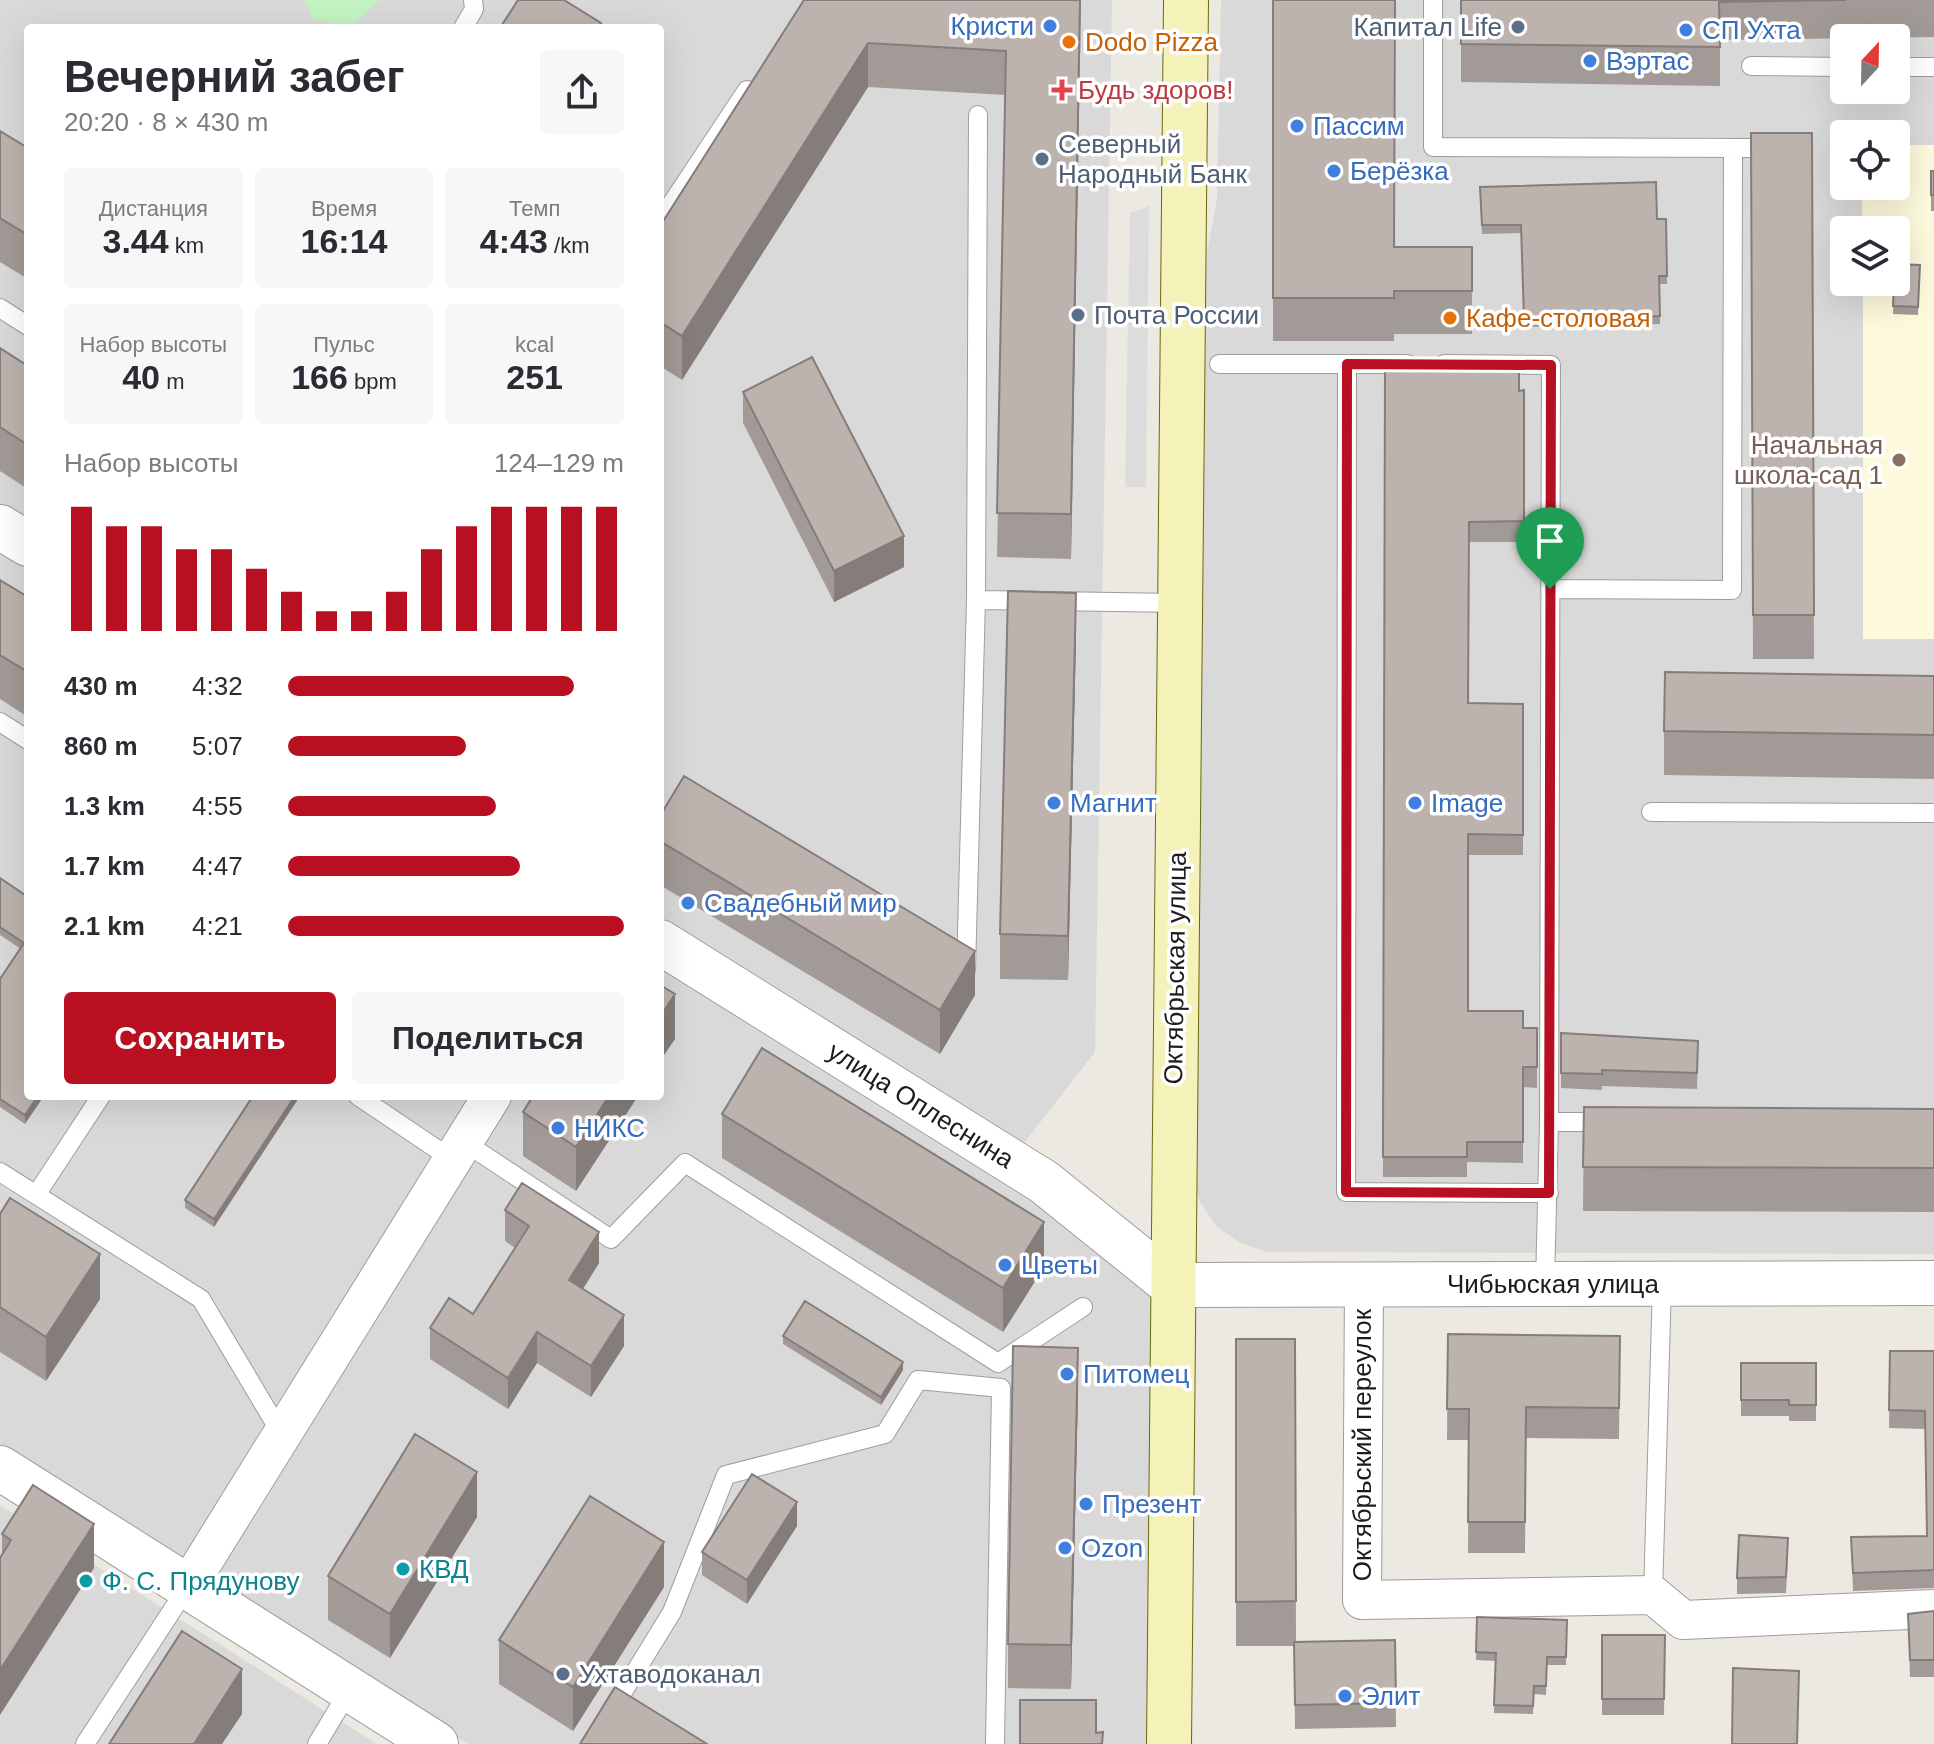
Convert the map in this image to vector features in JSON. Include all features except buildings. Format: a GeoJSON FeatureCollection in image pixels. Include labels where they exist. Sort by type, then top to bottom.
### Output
{"type":"FeatureCollection","features":[{"type":"Feature","properties":{"kind":"main road","name":"Октябрьская улица"},"geometry":{"type":"LineString","coordinates":[[1169,1744],[1186,0]]}},
{"type":"Feature","properties":{"kind":"street"},"geometry":{"type":"LineString","coordinates":[[0,527],[24,542]]}},
{"type":"Feature","properties":{"kind":"street","name":"улица Оплеснина"},"geometry":{"type":"LineString","coordinates":[[664,944],[1044,1182],[1172,1285]]}},
{"type":"Feature","properties":{"kind":"street"},"geometry":{"type":"LineString","coordinates":[[188,1586],[490,1100]]}},
{"type":"Feature","properties":{"kind":"street","name":"Чибьюская улица"},"geometry":{"type":"LineString","coordinates":[[1172,1285],[1934,1283]]}},
{"type":"Feature","properties":{"kind":"street","name":"Октябрьский переулок"},"geometry":{"type":"LineString","coordinates":[[1364,1285],[1362,1600],[1653,1595]]}},
{"type":"Feature","properties":{"kind":"street"},"geometry":{"type":"LineString","coordinates":[[19,1488],[188,1586],[436,1744]]}},
{"type":"Feature","properties":{"kind":"street"},"geometry":{"type":"LineString","coordinates":[[1653,1595],[1683,1620],[1934,1609]]}},
{"type":"Feature","properties":{"kind":"lane"},"geometry":{"type":"LineString","coordinates":[[465,24],[474,9],[473,0]]}},
{"type":"Feature","properties":{"kind":"lane"},"geometry":{"type":"LineString","coordinates":[[1433,0],[1433,147],[1742,148],[1732,590],[1550,589]]}},
{"type":"Feature","properties":{"kind":"lane"},"geometry":{"type":"LineString","coordinates":[[1751,66],[1830,67]]}},
{"type":"Feature","properties":{"kind":"lane"},"geometry":{"type":"LineString","coordinates":[[1910,67],[1934,67]]}},
{"type":"Feature","properties":{"kind":"lane"},"geometry":{"type":"LineString","coordinates":[[664,215],[753,80]]}},
{"type":"Feature","properties":{"kind":"lane"},"geometry":{"type":"LineString","coordinates":[[952,966],[965,975],[976,600],[978,115]]}},
{"type":"Feature","properties":{"kind":"lane"},"geometry":{"type":"LineString","coordinates":[[0,308],[24,323]]}},
{"type":"Feature","properties":{"kind":"lane"},"geometry":{"type":"LineString","coordinates":[[1219,364],[1551,365],[1549,1193],[1545,1284]]}},
{"type":"Feature","properties":{"kind":"lane"},"geometry":{"type":"LineString","coordinates":[[1347,364],[1346,1192],[1549,1193]]}},
{"type":"Feature","properties":{"kind":"lane"},"geometry":{"type":"LineString","coordinates":[[976,600],[1179,603]]}},
{"type":"Feature","properties":{"kind":"lane"},"geometry":{"type":"LineString","coordinates":[[0,722],[24,737]]}},
{"type":"Feature","properties":{"kind":"lane"},"geometry":{"type":"LineString","coordinates":[[1651,812],[1934,813]]}},
{"type":"Feature","properties":{"kind":"lane"},"geometry":{"type":"LineString","coordinates":[[23,1192],[98,1100]]}},
{"type":"Feature","properties":{"kind":"lane"},"geometry":{"type":"LineString","coordinates":[[365,1100],[611,1239],[685,1163],[998,1363],[1083,1307]]}},
{"type":"Feature","properties":{"kind":"lane"},"geometry":{"type":"LineString","coordinates":[[1549,1122],[1625,1122]]}},
{"type":"Feature","properties":{"kind":"lane"},"geometry":{"type":"LineString","coordinates":[[0,1172],[23,1192],[201,1299],[282,1435]]}},
{"type":"Feature","properties":{"kind":"lane"},"geometry":{"type":"LineString","coordinates":[[1653,1595],[1662,1284]]}},
{"type":"Feature","properties":{"kind":"lane"},"geometry":{"type":"LineString","coordinates":[[591,1744],[672,1612],[726,1475],[885,1434],[918,1380],[1001,1388],[995,1744]]}},
{"type":"Feature","properties":{"kind":"lane"},"geometry":{"type":"LineString","coordinates":[[85,1744],[188,1586]]}},
{"type":"Feature","properties":{"kind":"lane"},"geometry":{"type":"LineString","coordinates":[[317,1744],[350,1689]]}},
{"type":"Feature","properties":{"kind":"shaded area"},"geometry":{"type":"Polygon","coordinates":[[[0,0],[1112,0],[1095,1052],[1024,1143],[664,918],[664,24],[24,24],[24,520],[0,505],[0,0]]]}},
{"type":"Feature","properties":{"kind":"shaded area"},"geometry":{"type":"Polygon","coordinates":[[[1221,0],[1934,0],[1934,1254],[1268,1252],[1240,1243],[1215,1225],[1199,1200],[1193,1178],[1206,259],[1217,198],[1221,0]]]}},
{"type":"Feature","properties":{"kind":"shaded area","name":"Начальная школа-сад 1"},"geometry":{"type":"Polygon","coordinates":[[[1910,145],[1934,145],[1934,639],[1863,639],[1863,296],[1910,296],[1910,216],[1862,216],[1862,200],[1910,200],[1910,145]]]}},
{"type":"Feature","properties":{"kind":"shaded area"},"geometry":{"type":"Polygon","coordinates":[[[1149,206],[1146,487],[1125,487],[1130,213],[1149,206]]]}},
{"type":"Feature","properties":{"kind":"shaded area"},"geometry":{"type":"Polygon","coordinates":[[[0,540],[24,555],[24,1100],[477,1100],[182,1569],[0,1454],[0,540]]]}},
{"type":"Feature","properties":{"kind":"shaded area"},"geometry":{"type":"Polygon","coordinates":[[[664,960],[1154,1251],[1149,1744],[468,1744],[209,1580],[506,1100],[664,1100],[664,960]]]}},
{"type":"Feature","properties":{"kind":"shaded area"},"geometry":{"type":"Polygon","coordinates":[[[0,1505],[339,1720],[377,1744],[0,1744],[0,1505]]]}},
{"type":"Feature","properties":{"kind":"green space"},"geometry":{"type":"Polygon","coordinates":[[[305,0],[379,0],[353,24],[335,24],[313,18],[305,0]]]}},
{"type":"Feature","properties":{"kind":"place","name":"Кристи"},"geometry":{"type":"Point","coordinates":[1050,26]}},
{"type":"Feature","properties":{"kind":"place","name":"Капитал Life"},"geometry":{"type":"Point","coordinates":[1518,27]}},
{"type":"Feature","properties":{"kind":"place","name":"СП Ухта"},"geometry":{"type":"Point","coordinates":[1686,30]}},
{"type":"Feature","properties":{"kind":"place","name":"Dodo Pizza"},"geometry":{"type":"Point","coordinates":[1069,42]}},
{"type":"Feature","properties":{"kind":"place","name":"Вэртас"},"geometry":{"type":"Point","coordinates":[1590,61]}},
{"type":"Feature","properties":{"kind":"place","name":"Будь здоров!"},"geometry":{"type":"Point","coordinates":[1062,90]}},
{"type":"Feature","properties":{"kind":"place","name":"Пассим"},"geometry":{"type":"Point","coordinates":[1297,126]}},
{"type":"Feature","properties":{"kind":"place","name":"Северный Народный Банк"},"geometry":{"type":"Point","coordinates":[1042,159]}},
{"type":"Feature","properties":{"kind":"place","name":"Берёзка"},"geometry":{"type":"Point","coordinates":[1334,171]}},
{"type":"Feature","properties":{"kind":"place","name":"Почта России"},"geometry":{"type":"Point","coordinates":[1078,315]}},
{"type":"Feature","properties":{"kind":"place","name":"Кафе-столовая"},"geometry":{"type":"Point","coordinates":[1450,318]}},
{"type":"Feature","properties":{"kind":"place","name":"Начальная школа-сад 1"},"geometry":{"type":"Point","coordinates":[1899,460]}},
{"type":"Feature","properties":{"kind":"place","name":"Магнит"},"geometry":{"type":"Point","coordinates":[1054,803]}},
{"type":"Feature","properties":{"kind":"place","name":"Image"},"geometry":{"type":"Point","coordinates":[1415,803]}},
{"type":"Feature","properties":{"kind":"place","name":"Свадебный мир"},"geometry":{"type":"Point","coordinates":[688,903]}},
{"type":"Feature","properties":{"kind":"place","name":"НИКС"},"geometry":{"type":"Point","coordinates":[558,1128]}},
{"type":"Feature","properties":{"kind":"place","name":"Цветы"},"geometry":{"type":"Point","coordinates":[1005,1265]}},
{"type":"Feature","properties":{"kind":"place","name":"Питомец"},"geometry":{"type":"Point","coordinates":[1067,1374]}},
{"type":"Feature","properties":{"kind":"place","name":"Презент"},"geometry":{"type":"Point","coordinates":[1086,1504]}},
{"type":"Feature","properties":{"kind":"place","name":"Ozon"},"geometry":{"type":"Point","coordinates":[1065,1548]}},
{"type":"Feature","properties":{"kind":"place","name":"КВД"},"geometry":{"type":"Point","coordinates":[403,1569]}},
{"type":"Feature","properties":{"kind":"place","name":"Ф. С. Прядунову"},"geometry":{"type":"Point","coordinates":[86,1581]}},
{"type":"Feature","properties":{"kind":"place","name":"Ухтаводоканал"},"geometry":{"type":"Point","coordinates":[563,1674]}},
{"type":"Feature","properties":{"kind":"place","name":"Элит"},"geometry":{"type":"Point","coordinates":[1345,1696]}},
{"type":"Feature","properties":{"kind":"route"},"geometry":{"type":"LineString","coordinates":[[1347,364],[1551,365],[1550,589],[1549,1193],[1346,1192],[1347,364]]}}]}
